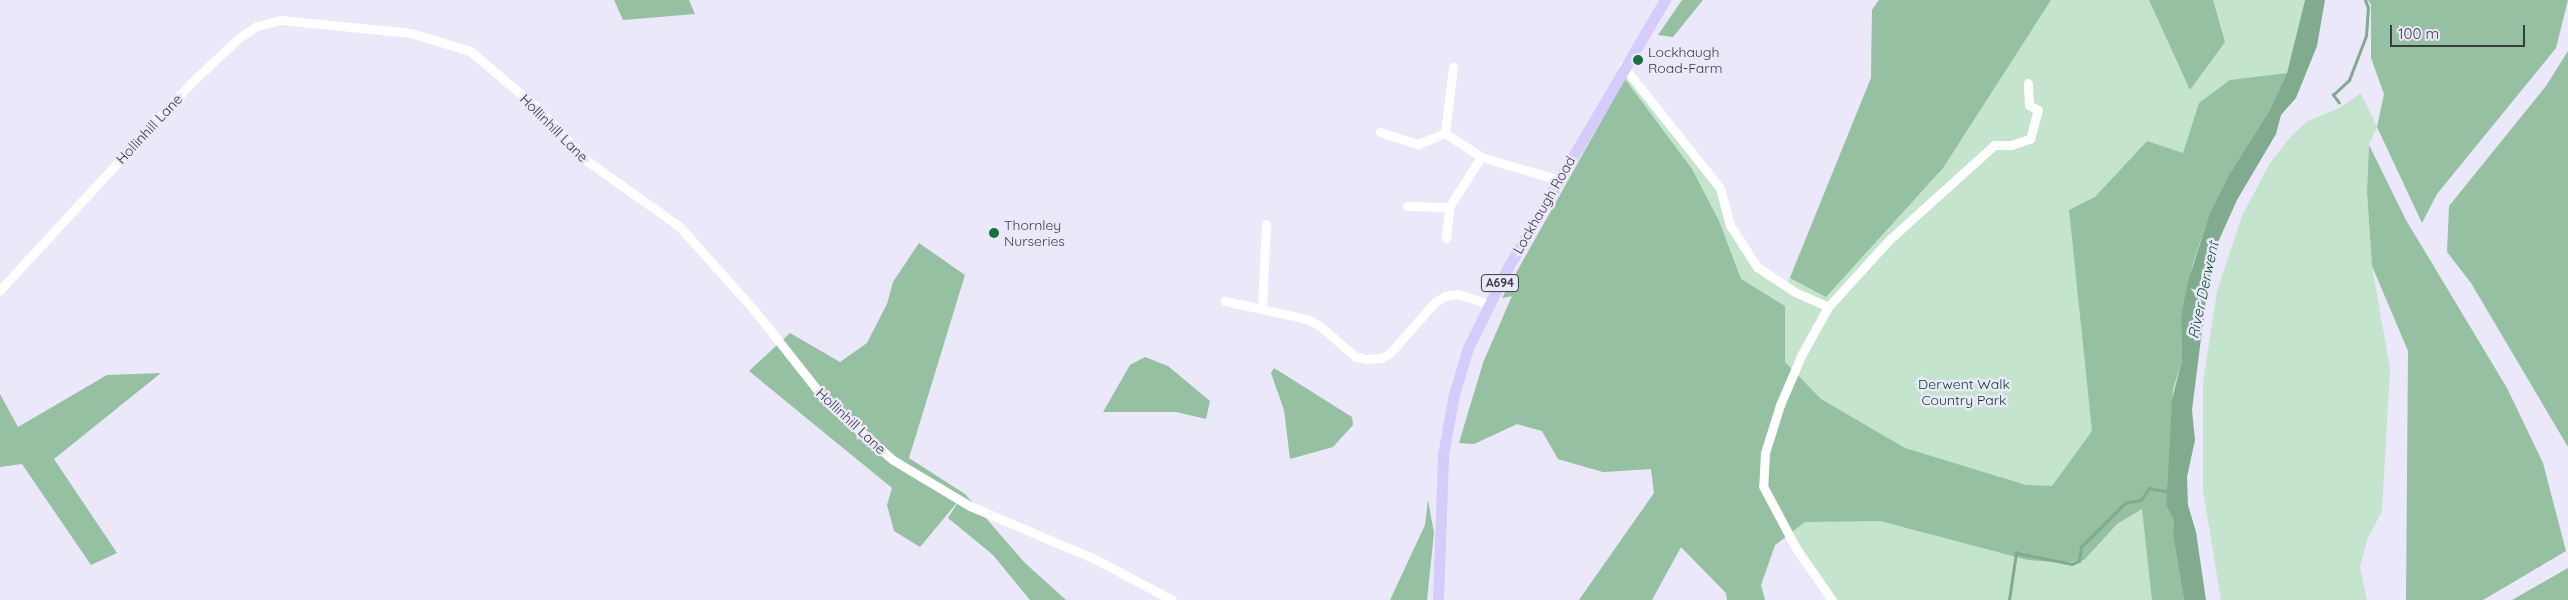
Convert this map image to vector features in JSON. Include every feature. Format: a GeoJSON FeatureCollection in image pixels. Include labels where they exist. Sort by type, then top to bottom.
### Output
{"type":"FeatureCollection","features":[{"type":"Feature","properties":{"kind":"main road","name":"Lockhaugh Road"},"geometry":{"type":"LineString","coordinates":[[1438,600],[1443,455],[1454,394],[1468,348],[1489,304],[1623,66],[1665,0]]}},
{"type":"Feature","properties":{"kind":"street","name":"Hollinhill Lane"},"geometry":{"type":"LineString","coordinates":[[0,290],[192,82],[240,37],[257,26],[281,20],[411,33],[470,51],[540,110],[586,160],[679,226],[755,312],[826,401],[893,460],[970,506],[1095,558],[1172,600]]}},
{"type":"Feature","properties":{"kind":"street"},"geometry":{"type":"LineString","coordinates":[[1623,66],[1720,188],[1730,225],[1757,266],[1795,292],[1825,304]]}},
{"type":"Feature","properties":{"kind":"street"},"geometry":{"type":"LineString","coordinates":[[1446,133],[1453,67]]}},
{"type":"Feature","properties":{"kind":"street"},"geometry":{"type":"LineString","coordinates":[[1832,600],[1796,548],[1763,486],[1765,453],[1780,405],[1825,304],[1890,240],[1994,145],[2011,146],[2030,138],[2038,110],[2029,104],[2028,83]]}},
{"type":"Feature","properties":{"kind":"street"},"geometry":{"type":"LineString","coordinates":[[1380,132],[1418,144],[1446,133]]}},
{"type":"Feature","properties":{"kind":"street"},"geometry":{"type":"LineString","coordinates":[[1446,133],[1482,157],[1559,180]]}},
{"type":"Feature","properties":{"kind":"street"},"geometry":{"type":"LineString","coordinates":[[1446,238],[1449,207],[1482,157]]}},
{"type":"Feature","properties":{"kind":"street"},"geometry":{"type":"LineString","coordinates":[[1407,206],[1449,207]]}},
{"type":"Feature","properties":{"kind":"street"},"geometry":{"type":"LineString","coordinates":[[1262,308],[1266,224]]}},
{"type":"Feature","properties":{"kind":"street"},"geometry":{"type":"LineString","coordinates":[[1225,301],[1307,319],[1320,326],[1356,357],[1375,359],[1390,353],[1435,302],[1445,296],[1458,294],[1489,304]]}},
{"type":"Feature","properties":{"kind":"green space","name":"Derwent Walk Country Park"},"geometry":{"type":"Polygon","coordinates":[[[1879,0],[2305,0],[2287,73],[2269,111],[2210,212],[2173,515],[2184,600],[1832,600],[1788,534],[1775,545],[1761,585],[1726,593],[1681,547],[1652,600],[1579,600],[1654,493],[1651,469],[1603,472],[1558,459],[1542,431],[1517,424],[1474,444],[1459,443],[1483,363],[1512,296],[1502,298],[1629,73],[1720,188],[1730,225],[1757,267],[1786,286],[1871,78],[1872,10],[1879,0]]]}},
{"type":"Feature","properties":{"kind":"green space"},"geometry":{"type":"Polygon","coordinates":[[[2361,93],[2377,127],[2369,145],[2367,192],[2372,266],[2390,369],[2382,511],[2367,540],[2360,567],[2367,600],[2221,600],[2203,490],[2203,383],[2217,291],[2242,216],[2270,163],[2292,135],[2308,121],[2341,107],[2361,93]]]}},
{"type":"Feature","properties":{"kind":"shaded area"},"geometry":{"type":"Polygon","coordinates":[[[614,0],[689,0],[695,14],[623,20],[614,0]]]}},
{"type":"Feature","properties":{"kind":"shaded area"},"geometry":{"type":"Polygon","coordinates":[[[1682,0],[1703,0],[1673,37],[1658,35],[1682,0]]]}},
{"type":"Feature","properties":{"kind":"shaded area"},"geometry":{"type":"Polygon","coordinates":[[[1879,0],[2051,0],[1943,168],[1826,297],[1790,278],[1871,78],[1872,10],[1879,0]]]}},
{"type":"Feature","properties":{"kind":"shaded area"},"geometry":{"type":"Polygon","coordinates":[[[2149,0],[2213,0],[2225,42],[2190,90],[2149,0]]]}},
{"type":"Feature","properties":{"kind":"shaded area"},"geometry":{"type":"Polygon","coordinates":[[[2368,0],[2568,0],[2556,48],[2437,194],[2422,223],[2377,127],[2384,94],[2371,58],[2371,5],[2368,0]]]}},
{"type":"Feature","properties":{"kind":"shaded area"},"geometry":{"type":"Polygon","coordinates":[[[2568,51],[2568,447],[2471,283],[2447,252],[2449,206],[2546,86],[2568,51]]]}},
{"type":"Feature","properties":{"kind":"shaded area"},"geometry":{"type":"Polygon","coordinates":[[[2287,73],[2269,111],[2229,175],[2210,212],[2193,263],[2181,319],[2182,360],[2173,389],[2166,505],[2174,521],[2173,535],[2184,600],[2152,600],[2142,509],[2117,524],[2084,560],[2064,563],[2028,560],[1880,521],[1805,522],[1775,545],[1761,585],[1765,600],[1727,600],[1726,593],[1681,547],[1652,600],[1579,600],[1654,493],[1651,469],[1603,472],[1558,459],[1542,431],[1517,424],[1474,444],[1459,443],[1483,363],[1512,296],[1502,298],[1625,79],[1692,169],[1719,221],[1741,279],[1785,306],[1785,362],[1821,399],[1905,448],[2026,485],[2052,486],[2092,431],[2069,210],[2095,197],[2147,141],[2183,153],[2199,103],[2230,80],[2287,73]]]}},
{"type":"Feature","properties":{"kind":"shaded area"},"geometry":{"type":"Polygon","coordinates":[[[2369,145],[2406,220],[2507,388],[2543,463],[2566,551],[2483,600],[2406,600],[2408,351],[2372,266],[2367,192],[2369,145]]]}},
{"type":"Feature","properties":{"kind":"shaded area"},"geometry":{"type":"Polygon","coordinates":[[[919,243],[965,275],[909,458],[965,494],[1024,562],[1066,600],[1030,600],[993,555],[948,518],[960,499],[920,547],[894,531],[887,505],[892,488],[749,371],[790,333],[840,362],[867,343],[887,304],[893,282],[919,243]]]}},
{"type":"Feature","properties":{"kind":"shaded area"},"geometry":{"type":"Polygon","coordinates":[[[1145,357],[1168,366],[1210,401],[1206,419],[1176,412],[1103,412],[1130,365],[1145,357]]]}},
{"type":"Feature","properties":{"kind":"shaded area"},"geometry":{"type":"Polygon","coordinates":[[[1274,368],[1352,417],[1353,425],[1333,447],[1290,459],[1284,410],[1271,373],[1274,368]]]}},
{"type":"Feature","properties":{"kind":"shaded area"},"geometry":{"type":"Polygon","coordinates":[[[161,373],[54,459],[117,553],[91,565],[22,464],[0,467],[0,394],[18,427],[107,375],[161,373]]]}},
{"type":"Feature","properties":{"kind":"shaded area"},"geometry":{"type":"Polygon","coordinates":[[[1428,500],[1434,533],[1427,600],[1390,600],[1425,525],[1428,500]]]}},
{"type":"Feature","properties":{"kind":"shaded area"},"geometry":{"type":"Polygon","coordinates":[[[2568,568],[2568,600],[2512,600],[2568,568]]]}},
{"type":"Feature","properties":{"kind":"water","name":"River Derwent"},"geometry":{"type":"Polygon","coordinates":[[[2305,0],[2325,0],[2317,46],[2296,98],[2281,115],[2276,134],[2237,200],[2219,240],[2207,291],[2192,410],[2195,440],[2187,477],[2188,505],[2196,532],[2206,600],[2184,600],[2173,535],[2174,521],[2166,505],[2172,400],[2182,360],[2181,319],[2187,285],[2210,212],[2229,175],[2269,111],[2287,73],[2305,0]]]}},
{"type":"Feature","properties":{"kind":"waterway"},"geometry":{"type":"LineString","coordinates":[[2339,103],[2333,95],[2349,80],[2366,36],[2368,8],[2365,0]]}},
{"type":"Feature","properties":{"kind":"waterway"},"geometry":{"type":"LineString","coordinates":[[2009,600],[2016,553],[2072,564],[2079,561],[2081,547],[2125,503],[2141,500],[2149,488],[2169,492]]}},
{"type":"Feature","properties":{"kind":"place","name":"Lockhaugh Road-Farm"},"geometry":{"type":"Point","coordinates":[1638,60]}},
{"type":"Feature","properties":{"kind":"place","name":"Thornley Nurseries"},"geometry":{"type":"Point","coordinates":[994,233]}}]}
